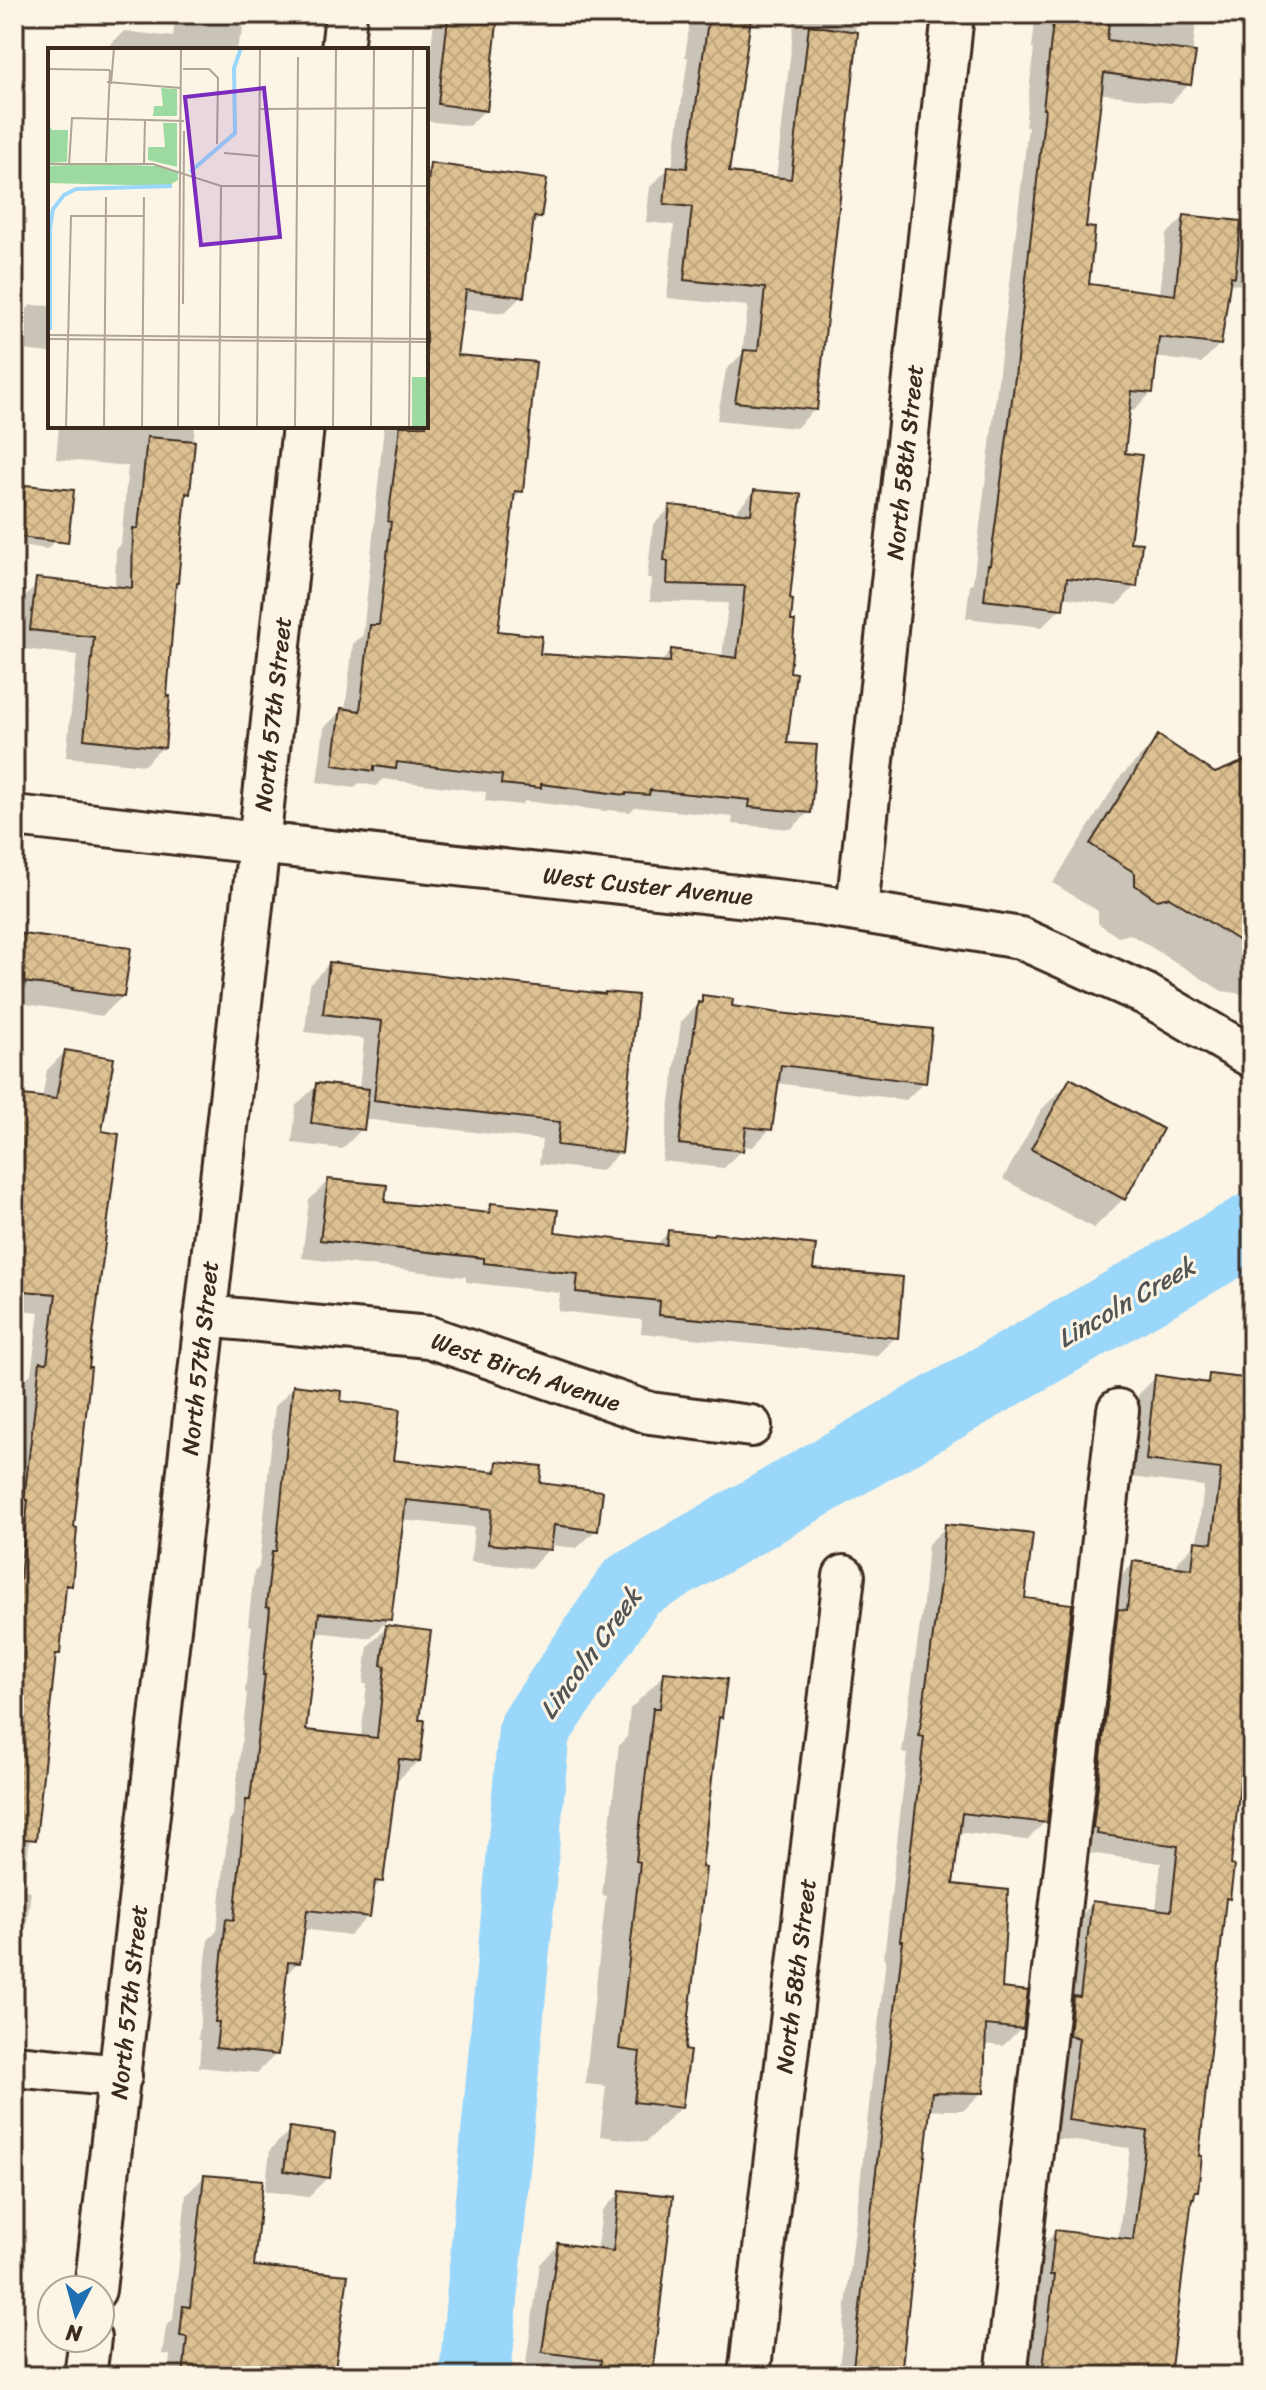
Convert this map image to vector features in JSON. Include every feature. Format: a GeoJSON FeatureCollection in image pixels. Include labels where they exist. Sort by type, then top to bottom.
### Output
{"type":"FeatureCollection","features":[{"type":"Feature","properties":{"kind":"street"},"geometry":{"type":"LineString","coordinates":[[342,48],[346,14]]}},
{"type":"Feature","properties":{"kind":"street","name":"North 58th Street"},"geometry":{"type":"LineString","coordinates":[[857,909],[953,14]]}},
{"type":"Feature","properties":{"kind":"street","name":"North 57th Street"},"geometry":{"type":"LineString","coordinates":[[97,2274],[259,844],[303,428]]}},
{"type":"Feature","properties":{"kind":"street","name":"West Custer Avenue"},"geometry":{"type":"LineString","coordinates":[[14,816],[857,909],[1020,938],[1145,994],[1252,1057]]}},
{"type":"Feature","properties":{"kind":"street","name":"West Birch Avenue"},"geometry":{"type":"LineString","coordinates":[[205,1316],[429,1337],[650,1413],[751,1426]]}},
{"type":"Feature","properties":{"kind":"street"},"geometry":{"type":"LineString","coordinates":[[1006,2376],[1118,1410]]}},
{"type":"Feature","properties":{"kind":"street","name":"North 58th Street"},"geometry":{"type":"LineString","coordinates":[[749,2376],[844,1576]]}},
{"type":"Feature","properties":{"kind":"street"},"geometry":{"type":"LineString","coordinates":[[14,2066],[121,2076]]}},
{"type":"Feature","properties":{"kind":"street"},"geometry":{"type":"LineString","coordinates":[[85,2376],[88,2354]]}},
{"type":"Feature","properties":{"kind":"building"},"geometry":{"type":"Polygon","coordinates":[[[709,14],[748,14],[751,18],[729,172],[791,179],[809,25],[858,32],[817,410],[735,402],[744,350],[758,351],[765,288],[684,280],[692,207],[664,204],[668,166],[687,168],[709,14]]]}},
{"type":"Feature","properties":{"kind":"building"},"geometry":{"type":"Polygon","coordinates":[[[1054,14],[1110,14],[1107,40],[1196,52],[1191,85],[1104,73],[1086,227],[1095,228],[1089,284],[1175,295],[1184,215],[1241,221],[1235,277],[1231,276],[1221,345],[1159,337],[1153,393],[1132,391],[1125,453],[1142,455],[1130,542],[1142,543],[1137,587],[1067,578],[1063,609],[984,600],[1015,377],[1054,14]]]}},
{"type":"Feature","properties":{"kind":"building"},"geometry":{"type":"Polygon","coordinates":[[[448,18],[497,24],[487,111],[438,104],[448,18]]]}},
{"type":"Feature","properties":{"kind":"building"},"geometry":{"type":"Polygon","coordinates":[[[430,163],[547,179],[541,218],[534,217],[524,297],[466,290],[457,355],[536,362],[523,492],[515,491],[498,631],[542,636],[540,654],[670,662],[671,649],[737,658],[745,586],[667,584],[668,561],[664,560],[670,505],[751,514],[754,490],[801,494],[790,599],[793,600],[791,621],[795,621],[790,672],[796,673],[787,743],[817,745],[811,813],[749,807],[750,800],[650,790],[649,795],[626,795],[541,784],[541,788],[501,784],[502,775],[397,762],[396,769],[374,766],[374,771],[333,765],[341,708],[360,711],[370,625],[379,625],[400,428],[428,428],[430,163]]]}},
{"type":"Feature","properties":{"kind":"building"},"geometry":{"type":"Polygon","coordinates":[[[147,437],[195,441],[176,583],[165,748],[84,739],[94,637],[30,630],[36,578],[132,588],[133,528],[138,529],[147,437]]]}},
{"type":"Feature","properties":{"kind":"building"},"geometry":{"type":"Polygon","coordinates":[[[25,485],[74,490],[68,543],[19,537],[25,485]]]}},
{"type":"Feature","properties":{"kind":"building"},"geometry":{"type":"Polygon","coordinates":[[[1158,735],[1215,773],[1252,758],[1252,949],[1169,897],[1157,900],[1135,885],[1135,873],[1090,844],[1158,735]]]}},
{"type":"Feature","properties":{"kind":"building"},"geometry":{"type":"Polygon","coordinates":[[[14,933],[131,948],[124,997],[14,981],[14,933]]]}},
{"type":"Feature","properties":{"kind":"building"},"geometry":{"type":"Polygon","coordinates":[[[329,962],[605,994],[638,995],[622,1153],[557,1145],[560,1122],[374,1100],[382,1021],[323,1014],[329,962]]]}},
{"type":"Feature","properties":{"kind":"building"},"geometry":{"type":"Polygon","coordinates":[[[702,995],[733,999],[732,1006],[779,1013],[932,1029],[926,1083],[781,1065],[772,1130],[746,1127],[743,1151],[679,1144],[698,1002],[702,1003],[702,995]]]}},
{"type":"Feature","properties":{"kind":"building"},"geometry":{"type":"Polygon","coordinates":[[[65,1050],[114,1058],[102,1131],[119,1134],[89,1367],[74,1527],[77,1528],[72,1586],[66,1585],[60,1654],[56,1654],[36,1840],[14,1838],[14,1608],[17,1609],[28,1500],[24,1500],[40,1362],[47,1363],[56,1294],[14,1290],[14,1094],[56,1099],[65,1050]]]}},
{"type":"Feature","properties":{"kind":"building"},"geometry":{"type":"Polygon","coordinates":[[[1070,1078],[1163,1129],[1125,1200],[1031,1149],[1070,1078]]]}},
{"type":"Feature","properties":{"kind":"building"},"geometry":{"type":"Polygon","coordinates":[[[316,1083],[369,1089],[364,1130],[311,1123],[316,1083]]]}},
{"type":"Feature","properties":{"kind":"building"},"geometry":{"type":"Polygon","coordinates":[[[328,1179],[387,1185],[385,1202],[490,1213],[491,1203],[558,1210],[555,1232],[666,1245],[668,1230],[816,1245],[813,1269],[903,1277],[898,1338],[659,1315],[660,1301],[576,1292],[578,1274],[484,1263],[484,1258],[320,1240],[328,1179]]]}},
{"type":"Feature","properties":{"kind":"building"},"geometry":{"type":"Polygon","coordinates":[[[1209,1374],[1252,1379],[1252,1674],[1231,1865],[1234,1866],[1230,1899],[1226,1898],[1199,2156],[1202,2156],[1198,2191],[1192,2198],[1170,2376],[1042,2376],[1054,2275],[1050,2275],[1055,2230],[1133,2240],[1147,2131],[1068,2120],[1079,2038],[1069,2035],[1073,1996],[1080,1997],[1092,1901],[1171,1911],[1178,1846],[1097,1834],[1098,1829],[1093,1828],[1118,1609],[1127,1610],[1133,1561],[1192,1569],[1195,1541],[1212,1543],[1221,1469],[1146,1460],[1155,1375],[1208,1383],[1209,1374]]]}},
{"type":"Feature","properties":{"kind":"building"},"geometry":{"type":"Polygon","coordinates":[[[293,1385],[342,1391],[341,1401],[400,1409],[393,1460],[496,1472],[497,1461],[542,1466],[540,1483],[603,1491],[598,1531],[554,1525],[551,1550],[488,1544],[492,1509],[406,1500],[391,1620],[319,1613],[306,1730],[377,1738],[386,1625],[431,1631],[419,1720],[425,1720],[420,1762],[399,1759],[383,1882],[375,1881],[370,1917],[307,1910],[300,1963],[288,1962],[278,2055],[216,2048],[219,2022],[215,2022],[226,1919],[234,1920],[246,1800],[250,1800],[265,1675],[270,1608],[266,1607],[272,1551],[276,1551],[293,1385]]]}},
{"type":"Feature","properties":{"kind":"building"},"geometry":{"type":"Polygon","coordinates":[[[945,1524],[1033,1534],[1025,1598],[1072,1604],[1047,1823],[962,1813],[953,1884],[1008,1890],[1002,1988],[1028,1991],[1023,2029],[986,2025],[984,2093],[932,2092],[901,2376],[852,2376],[903,1941],[900,1941],[924,1737],[919,1736],[945,1524]]]}},
{"type":"Feature","properties":{"kind":"building"},"geometry":{"type":"Polygon","coordinates":[[[664,1672],[727,1679],[722,1718],[719,1717],[702,1867],[706,1868],[685,2050],[690,2051],[682,2108],[634,2102],[640,2052],[619,2049],[653,1708],[660,1708],[664,1672]]]}},
{"type":"Feature","properties":{"kind":"building"},"geometry":{"type":"Polygon","coordinates":[[[289,2127],[335,2133],[330,2178],[284,2171],[289,2127]]]}},
{"type":"Feature","properties":{"kind":"building"},"geometry":{"type":"Polygon","coordinates":[[[204,2175],[263,2180],[254,2266],[348,2275],[334,2376],[183,2376],[187,2337],[180,2336],[183,2306],[190,2307],[204,2175]]]}},
{"type":"Feature","properties":{"kind":"building"},"geometry":{"type":"Polygon","coordinates":[[[620,2190],[673,2196],[652,2376],[599,2376],[601,2360],[542,2352],[558,2243],[613,2251],[620,2190]]]}},
{"type":"Feature","properties":{"kind":"waterway","name":"Lincoln Creek"},"geometry":{"type":"LineString","coordinates":[[475,2376],[534,1730],[631,1587],[1252,1229]]}}]}
